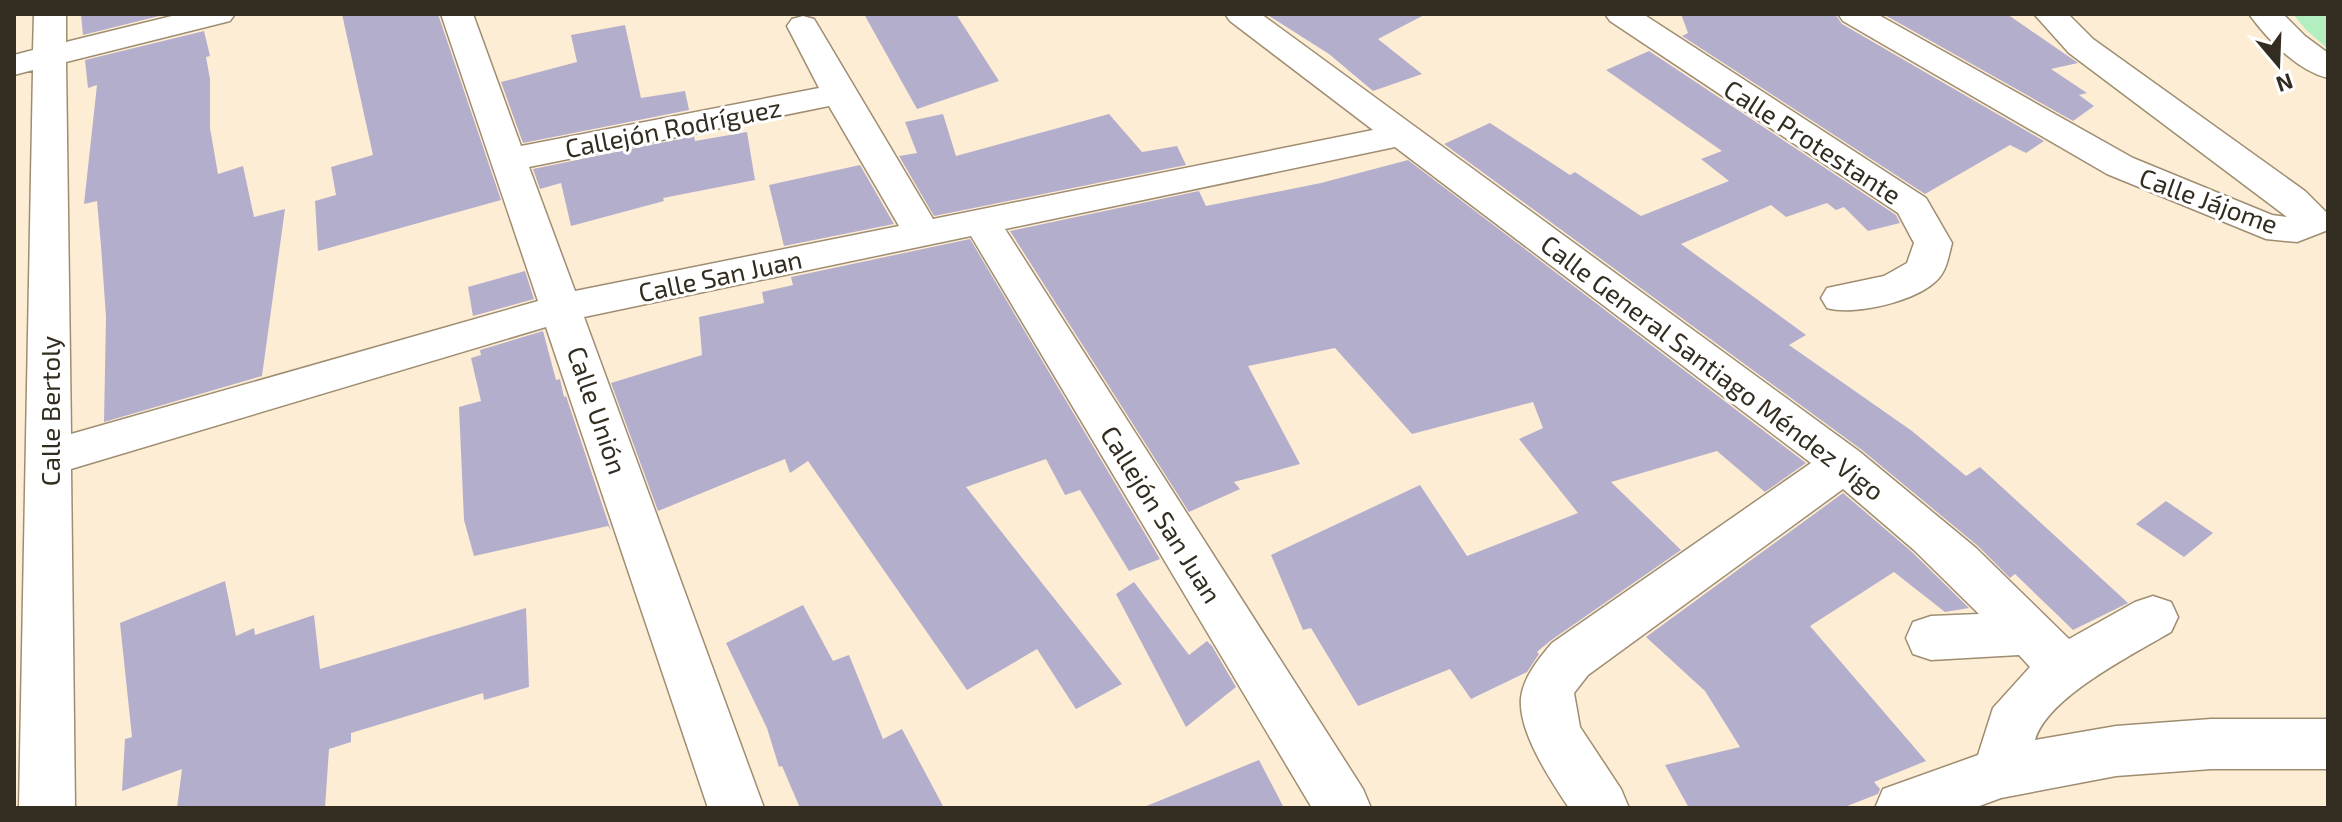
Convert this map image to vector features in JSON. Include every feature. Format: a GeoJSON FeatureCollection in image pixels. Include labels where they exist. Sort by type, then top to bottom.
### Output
{"type":"FeatureCollection","features":[{"type":"Feature","properties":{"kind":"street","name":"Calle Bertoly"},"geometry":{"type":"LineString","coordinates":[[47,808],[51,214],[31,61],[50,14]]}},
{"type":"Feature","properties":{"kind":"street"},"geometry":{"type":"LineString","coordinates":[[31,61],[219,14]]}},
{"type":"Feature","properties":{"kind":"street","name":"Calle Unión"},"geometry":{"type":"LineString","coordinates":[[457,14],[736,808]]}},
{"type":"Feature","properties":{"kind":"street","name":"Calle General Santiago Méndez Vigo"},"geometry":{"type":"LineString","coordinates":[[1241,14],[1844,464],[1964,565],[2048,651]]}},
{"type":"Feature","properties":{"kind":"street","name":"Calle Protestante"},"geometry":{"type":"LineString","coordinates":[[1621,14],[1913,206],[1933,243],[1924,270],[1895,288],[1841,298]]}},
{"type":"Feature","properties":{"kind":"street","name":"Calle Jájome"},"geometry":{"type":"LineString","coordinates":[[1854,14],[2120,166],[2266,227],[2297,230],[2314,222],[2292,199],[2081,46],[2051,18]]}},
{"type":"Feature","properties":{"kind":"street"},"geometry":{"type":"LineString","coordinates":[[2265,14],[2293,43],[2328,68]]}},
{"type":"Feature","properties":{"kind":"street"},"geometry":{"type":"LineString","coordinates":[[803,26],[839,94],[922,233]]}},
{"type":"Feature","properties":{"kind":"street","name":"Callejón Rodríguez"},"geometry":{"type":"LineString","coordinates":[[507,160],[839,94]]}},
{"type":"Feature","properties":{"kind":"street","name":"Calle San Juan"},"geometry":{"type":"LineString","coordinates":[[49,458],[562,308],[1401,135]]}},
{"type":"Feature","properties":{"kind":"street","name":"Callejón San Juan"},"geometry":{"type":"LineString","coordinates":[[981,221],[1343,808]]}},
{"type":"Feature","properties":{"kind":"street"},"geometry":{"type":"LineString","coordinates":[[1601,808],[1555,730],[1546,701],[1553,680],[1570,659],[1844,464]]}},
{"type":"Feature","properties":{"kind":"street"},"geometry":{"type":"LineString","coordinates":[[1931,638],[2048,651],[2153,617]]}},
{"type":"Feature","properties":{"kind":"street"},"geometry":{"type":"LineString","coordinates":[[2001,772],[2012,725],[2036,695],[2048,651]]}},
{"type":"Feature","properties":{"kind":"street"},"geometry":{"type":"LineString","coordinates":[[1903,808],[2001,772],[2116,751],[2211,744],[2328,744]]}},
{"type":"Feature","properties":{"kind":"green space"},"geometry":{"type":"Polygon","coordinates":[[[2293,14],[2328,14],[2328,49],[2306,30],[2293,14]]]}},
{"type":"Feature","properties":{"kind":"building"},"geometry":{"type":"Polygon","coordinates":[[[81,14],[167,14],[83,35],[81,14]]]}},
{"type":"Feature","properties":{"kind":"building"},"geometry":{"type":"Polygon","coordinates":[[[342,14],[438,14],[501,200],[318,251],[315,201],[336,195],[331,167],[373,155],[342,14]]]}},
{"type":"Feature","properties":{"kind":"building"},"geometry":{"type":"Polygon","coordinates":[[[864,14],[956,14],[999,81],[917,109],[864,14]]]}},
{"type":"Feature","properties":{"kind":"building"},"geometry":{"type":"Polygon","coordinates":[[[1266,14],[1426,14],[1378,39],[1422,74],[1373,91],[1329,54],[1266,14]]]}},
{"type":"Feature","properties":{"kind":"building"},"geometry":{"type":"Polygon","coordinates":[[[1681,14],[1835,14],[1842,24],[2044,141],[2026,153],[2010,145],[1925,194],[1682,36],[1688,33],[1681,14]]]}},
{"type":"Feature","properties":{"kind":"building"},"geometry":{"type":"Polygon","coordinates":[[[1883,14],[2007,14],[2078,63],[2051,69],[2087,93],[2079,95],[2094,106],[2073,121],[1883,14]]]}},
{"type":"Feature","properties":{"kind":"building"},"geometry":{"type":"Polygon","coordinates":[[[625,25],[641,98],[685,91],[689,110],[523,143],[501,82],[577,62],[571,35],[625,25]]]}},
{"type":"Feature","properties":{"kind":"building"},"geometry":{"type":"Polygon","coordinates":[[[204,31],[210,56],[206,57],[210,79],[210,128],[218,174],[243,166],[254,217],[285,209],[262,376],[104,422],[106,317],[97,201],[84,204],[97,85],[88,88],[85,60],[204,31]]]}},
{"type":"Feature","properties":{"kind":"building"},"geometry":{"type":"Polygon","coordinates":[[[1649,51],[1896,215],[1900,223],[1868,231],[1844,207],[1836,210],[1827,203],[1786,217],[1771,205],[1681,244],[1806,335],[1789,345],[1912,431],[1966,476],[1980,467],[2128,603],[2073,630],[2015,574],[2010,578],[1978,546],[1862,450],[1444,144],[1490,123],[1570,175],[1575,172],[1641,216],[1729,181],[1701,159],[1722,151],[1606,70],[1649,51]]]}},
{"type":"Feature","properties":{"kind":"building"},"geometry":{"type":"Polygon","coordinates":[[[943,114],[956,156],[1109,114],[1142,152],[1177,146],[1186,165],[934,216],[899,156],[917,153],[905,122],[943,114]]]}},
{"type":"Feature","properties":{"kind":"building"},"geometry":{"type":"Polygon","coordinates":[[[747,132],[755,180],[663,198],[664,201],[571,226],[561,183],[540,189],[533,169],[694,136],[695,141],[747,132]]]}},
{"type":"Feature","properties":{"kind":"building"},"geometry":{"type":"Polygon","coordinates":[[[1408,160],[1806,463],[1765,492],[1717,451],[1611,482],[1681,550],[1550,641],[1537,652],[1539,654],[1527,672],[1471,699],[1450,669],[1358,706],[1311,628],[1303,630],[1271,555],[1420,485],[1467,556],[1578,513],[1519,439],[1543,428],[1533,402],[1412,434],[1335,348],[1248,366],[1300,464],[1234,482],[1240,489],[1189,512],[1010,231],[1199,191],[1206,206],[1321,183],[1408,160]]]}},
{"type":"Feature","properties":{"kind":"building"},"geometry":{"type":"Polygon","coordinates":[[[860,165],[894,224],[784,246],[769,185],[860,165]]]}},
{"type":"Feature","properties":{"kind":"building"},"geometry":{"type":"Polygon","coordinates":[[[970,239],[1160,559],[1129,571],[1080,490],[1065,495],[1046,459],[966,487],[1122,684],[1076,709],[1037,649],[967,690],[808,461],[790,473],[785,459],[658,511],[611,383],[702,355],[699,317],[764,303],[762,292],[793,285],[791,277],[970,239]]]}},
{"type":"Feature","properties":{"kind":"building"},"geometry":{"type":"Polygon","coordinates":[[[525,271],[534,299],[473,316],[468,287],[525,271]]]}},
{"type":"Feature","properties":{"kind":"building"},"geometry":{"type":"Polygon","coordinates":[[[543,331],[556,380],[560,379],[611,531],[608,526],[474,556],[464,520],[459,407],[481,401],[471,358],[481,355],[480,350],[543,331]]]}},
{"type":"Feature","properties":{"kind":"building"},"geometry":{"type":"Polygon","coordinates":[[[1843,493],[1912,552],[1969,608],[1945,612],[1894,572],[1810,626],[1926,761],[1874,782],[1880,789],[1878,794],[1842,808],[1689,808],[1665,765],[1740,747],[1705,691],[1646,637],[1843,493]]]}},
{"type":"Feature","properties":{"kind":"building"},"geometry":{"type":"Polygon","coordinates":[[[2166,501],[2213,533],[2184,557],[2136,524],[2166,501]]]}},
{"type":"Feature","properties":{"kind":"building"},"geometry":{"type":"Polygon","coordinates":[[[225,581],[236,636],[254,628],[255,635],[314,615],[320,669],[526,608],[529,687],[484,700],[483,693],[351,733],[351,742],[329,749],[325,808],[177,808],[182,769],[122,791],[125,739],[132,737],[120,623],[225,581]]]}},
{"type":"Feature","properties":{"kind":"building"},"geometry":{"type":"Polygon","coordinates":[[[1134,582],[1189,655],[1207,641],[1236,687],[1186,727],[1116,594],[1134,582]]]}},
{"type":"Feature","properties":{"kind":"building"},"geometry":{"type":"Polygon","coordinates":[[[803,605],[833,661],[849,655],[883,739],[902,729],[944,808],[800,808],[782,766],[779,767],[767,728],[726,643],[803,605]]]}},
{"type":"Feature","properties":{"kind":"building"},"geometry":{"type":"Polygon","coordinates":[[[1259,760],[1284,808],[1144,808],[1144,807],[1259,760]]]}}]}
